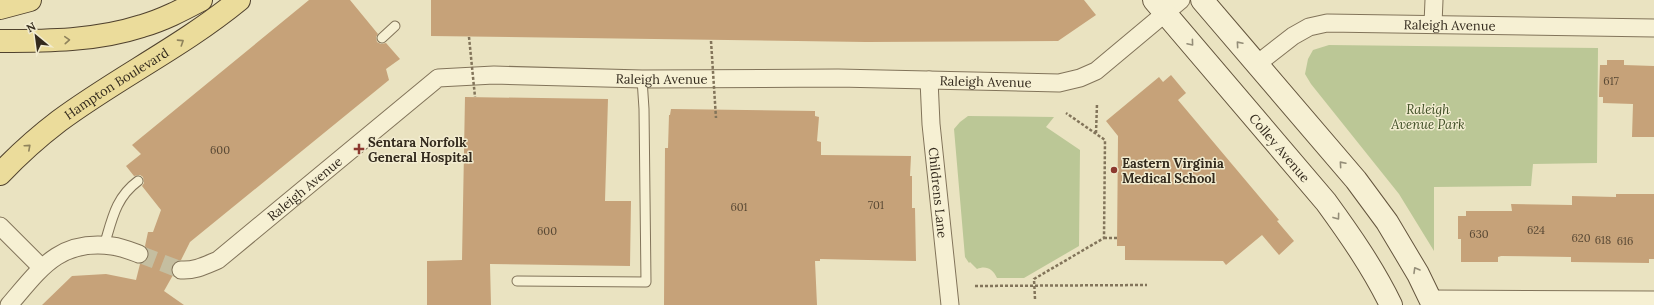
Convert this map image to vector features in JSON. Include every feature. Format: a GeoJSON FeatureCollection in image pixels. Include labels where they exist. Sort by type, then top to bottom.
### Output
{"type":"FeatureCollection","features":[{"type":"Feature","properties":{"kind":"main road"},"geometry":{"type":"LineString","coordinates":[[0,8],[30,0]]}},
{"type":"Feature","properties":{"kind":"main road"},"geometry":{"type":"LineString","coordinates":[[0,42],[69,40],[120,32],[160,20],[201,0]]}},
{"type":"Feature","properties":{"kind":"main road","name":"Hampton Boulevard"},"geometry":{"type":"LineString","coordinates":[[0,174],[26,148],[58,122],[210,22],[239,0]]}},
{"type":"Feature","properties":{"kind":"main road"},"geometry":{"type":"LineString","coordinates":[[1202,0],[1356,180],[1387,222],[1418,274],[1432,302]]}},
{"type":"Feature","properties":{"kind":"main road","name":"Colley Avenue"},"geometry":{"type":"LineString","coordinates":[[1166,4],[1326,202],[1355,242],[1379,281],[1391,305]]}},
{"type":"Feature","properties":{"kind":"street"},"geometry":{"type":"LineString","coordinates":[[1433,24],[1434,0]]}},
{"type":"Feature","properties":{"kind":"street","name":"Raleigh Avenue"},"geometry":{"type":"LineString","coordinates":[[181,270],[189,270],[204,266],[218,260],[438,78],[494,75],[642,79],[929,80],[1059,83],[1080,78],[1096,71],[1166,4]]}},
{"type":"Feature","properties":{"kind":"street","name":"Raleigh Avenue"},"geometry":{"type":"LineString","coordinates":[[1257,64],[1293,36],[1309,27],[1327,23],[1654,28]]}},
{"type":"Feature","properties":{"kind":"street","name":"Childrens Lane"},"geometry":{"type":"LineString","coordinates":[[929,80],[931,124],[950,305]]}},
{"type":"Feature","properties":{"kind":"street"},"geometry":{"type":"LineString","coordinates":[[0,226],[42,267]]}},
{"type":"Feature","properties":{"kind":"street"},"geometry":{"type":"LineString","coordinates":[[9,305],[42,267],[58,254],[82,246],[113,246],[139,254]]}},
{"type":"Feature","properties":{"kind":"street"},"geometry":{"type":"LineString","coordinates":[[1432,302],[1654,300]]}},
{"type":"Feature","properties":{"kind":"lane"},"geometry":{"type":"LineString","coordinates":[[382,38],[396,26]]}},
{"type":"Feature","properties":{"kind":"lane"},"geometry":{"type":"LineString","coordinates":[[518,281],[646,282],[644,109],[642,79]]}},
{"type":"Feature","properties":{"kind":"lane"},"geometry":{"type":"LineString","coordinates":[[104,246],[116,205],[130,187],[138,181]]}},
{"type":"Feature","properties":{"kind":"path"},"geometry":{"type":"LineString","coordinates":[[470,37],[475,97]]}},
{"type":"Feature","properties":{"kind":"path"},"geometry":{"type":"LineString","coordinates":[[711,41],[716,118]]}},
{"type":"Feature","properties":{"kind":"path"},"geometry":{"type":"LineString","coordinates":[[1096,134],[1097,104]]}},
{"type":"Feature","properties":{"kind":"path"},"geometry":{"type":"LineString","coordinates":[[1066,113],[1105,140],[1104,238]]}},
{"type":"Feature","properties":{"kind":"path"},"geometry":{"type":"LineString","coordinates":[[1034,299],[1034,279],[1104,238],[1117,238]]}},
{"type":"Feature","properties":{"kind":"path"},"geometry":{"type":"LineString","coordinates":[[975,286],[1147,285]]}},
{"type":"Feature","properties":{"kind":"green space","name":"Raleigh Avenue Park"},"geometry":{"type":"Polygon","coordinates":[[[1329,45],[1598,48],[1597,163],[1533,164],[1531,186],[1434,187],[1434,251],[1399,194],[1311,84],[1305,74],[1308,59],[1313,50],[1329,45]]]}},
{"type":"Feature","properties":{"kind":"green space"},"geometry":{"type":"Polygon","coordinates":[[[968,116],[1054,117],[1046,127],[1080,150],[1079,246],[1024,278],[997,278],[989,269],[983,267],[977,269],[970,262],[969,263],[965,257],[954,129],[968,116]]]}},
{"type":"Feature","properties":{"kind":"building"},"geometry":{"type":"Polygon","coordinates":[[[309,0],[350,0],[378,34],[376,37],[377,42],[381,44],[386,43],[400,59],[386,69],[389,80],[190,242],[181,260],[172,265],[171,270],[173,275],[164,291],[184,305],[42,305],[72,276],[106,274],[136,280],[140,264],[145,262],[148,257],[149,252],[145,246],[148,232],[153,232],[161,210],[142,186],[144,183],[143,177],[140,175],[134,176],[126,166],[141,154],[132,145],[309,0]]]}},
{"type":"Feature","properties":{"kind":"building"},"geometry":{"type":"Polygon","coordinates":[[[431,0],[1084,0],[1096,15],[1058,41],[866,42],[431,36],[431,0]]]}},
{"type":"Feature","properties":{"kind":"building"},"geometry":{"type":"Polygon","coordinates":[[[1607,60],[1624,60],[1624,65],[1654,66],[1654,137],[1632,137],[1633,104],[1603,103],[1603,97],[1599,97],[1600,65],[1607,65],[1607,60]]]}},
{"type":"Feature","properties":{"kind":"building"},"geometry":{"type":"Polygon","coordinates":[[[1171,75],[1186,93],[1178,100],[1279,220],[1277,221],[1294,241],[1279,255],[1262,235],[1226,265],[1223,261],[1125,260],[1125,246],[1117,246],[1118,136],[1106,121],[1159,77],[1163,82],[1171,75]]]}},
{"type":"Feature","properties":{"kind":"building"},"geometry":{"type":"Polygon","coordinates":[[[465,97],[608,99],[605,201],[631,201],[630,266],[490,264],[491,305],[427,305],[427,261],[462,260],[465,97]]]}},
{"type":"Feature","properties":{"kind":"building"},"geometry":{"type":"Polygon","coordinates":[[[671,109],[815,111],[815,116],[819,117],[817,141],[821,142],[821,155],[911,156],[910,176],[912,176],[912,208],[915,208],[916,261],[820,259],[820,261],[815,261],[817,305],[664,305],[665,148],[668,148],[669,115],[671,109]]]}},
{"type":"Feature","properties":{"kind":"building"},"geometry":{"type":"Polygon","coordinates":[[[1616,194],[1654,194],[1654,259],[1649,259],[1649,263],[1571,262],[1571,257],[1501,256],[1498,257],[1498,262],[1461,262],[1461,239],[1458,239],[1458,216],[1466,216],[1466,211],[1512,211],[1511,204],[1572,205],[1572,196],[1616,197],[1616,194]]]}},
{"type":"Feature","properties":{"kind":"tunnel"},"geometry":{"type":"LineString","coordinates":[[139,254],[181,270]]}},
{"type":"Feature","properties":{"kind":"place","name":"Sentara Norfolk General Hospital"},"geometry":{"type":"Point","coordinates":[359,149]}},
{"type":"Feature","properties":{"kind":"place","name":"Eastern Virginia Medical School"},"geometry":{"type":"Point","coordinates":[1114,170]}}]}
